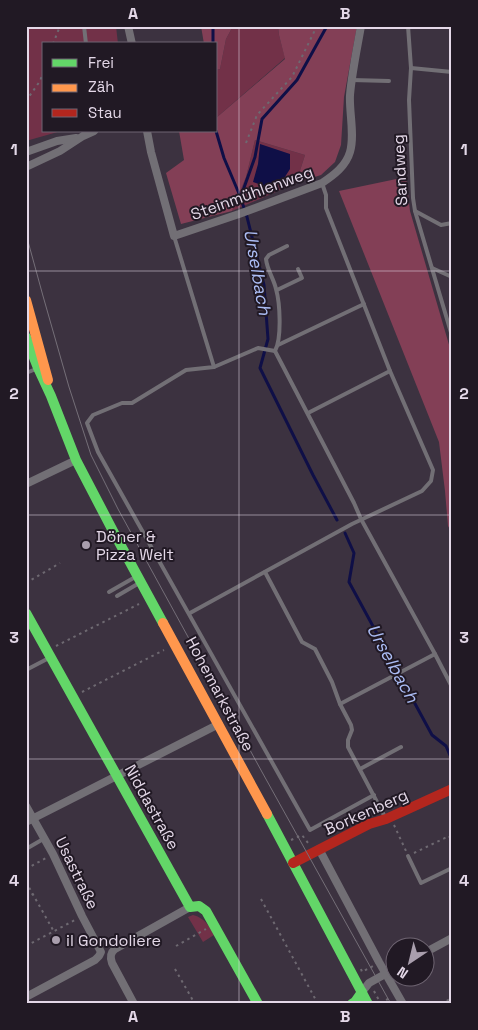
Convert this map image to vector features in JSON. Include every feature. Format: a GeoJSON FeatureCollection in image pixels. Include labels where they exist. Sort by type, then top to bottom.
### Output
{"type":"FeatureCollection","features":[{"type":"Feature","properties":{"kind":"street"},"geometry":{"type":"LineString","coordinates":[[128,26],[132,42]]}},
{"type":"Feature","properties":{"kind":"street","name":"Steinmühlenweg"},"geometry":{"type":"LineString","coordinates":[[174,236],[322,183],[334,176],[343,166],[350,152],[350,95],[361,26]]}},
{"type":"Feature","properties":{"kind":"street"},"geometry":{"type":"LineString","coordinates":[[26,167],[60,151],[92,132]]}},
{"type":"Feature","properties":{"kind":"street"},"geometry":{"type":"LineString","coordinates":[[147,132],[150,152],[174,236]]}},
{"type":"Feature","properties":{"kind":"street"},"geometry":{"type":"LineString","coordinates":[[26,152],[57,141],[83,136]]}},
{"type":"Feature","properties":{"kind":"street","name":"Hohemarkstraße"},"geometry":{"type":"LineString","coordinates":[[26,300],[42,367],[76,460],[368,1004]]}},
{"type":"Feature","properties":{"kind":"street","name":"Hohemarkstraße"},"geometry":{"type":"LineString","coordinates":[[26,337],[42,367]]}},
{"type":"Feature","properties":{"kind":"street"},"geometry":{"type":"LineString","coordinates":[[26,484],[76,460]]}},
{"type":"Feature","properties":{"kind":"street","name":"Niddastraße"},"geometry":{"type":"LineString","coordinates":[[26,613],[190,907]]}},
{"type":"Feature","properties":{"kind":"street"},"geometry":{"type":"LineString","coordinates":[[30,820],[219,724]]}},
{"type":"Feature","properties":{"kind":"street","name":"Borkenberg"},"geometry":{"type":"LineString","coordinates":[[293,864],[369,824],[386,819],[452,789]]}},
{"type":"Feature","properties":{"kind":"street","name":"Usastraße"},"geometry":{"type":"LineString","coordinates":[[26,806],[30,820],[44,838],[53,854],[82,916],[100,949],[99,956],[94,960],[26,997]]}},
{"type":"Feature","properties":{"kind":"street"},"geometry":{"type":"LineString","coordinates":[[319,849],[386,973],[370,983],[352,1004]]}},
{"type":"Feature","properties":{"kind":"street"},"geometry":{"type":"LineString","coordinates":[[134,1004],[110,956],[115,949],[190,907],[196,906],[200,906],[206,911],[258,1004]]}},
{"type":"Feature","properties":{"kind":"street"},"geometry":{"type":"LineString","coordinates":[[436,947],[452,938]]}},
{"type":"Feature","properties":{"kind":"street"},"geometry":{"type":"LineString","coordinates":[[394,988],[403,1004]]}},
{"type":"Feature","properties":{"kind":"lane"},"geometry":{"type":"LineString","coordinates":[[84,26],[86,42]]}},
{"type":"Feature","properties":{"kind":"lane","name":"Sandweg"},"geometry":{"type":"LineString","coordinates":[[408,26],[411,68],[409,100],[413,198],[415,211],[452,336]]}},
{"type":"Feature","properties":{"kind":"lane"},"geometry":{"type":"LineString","coordinates":[[411,68],[452,72]]}},
{"type":"Feature","properties":{"kind":"lane"},"geometry":{"type":"LineString","coordinates":[[352,80],[389,81]]}},
{"type":"Feature","properties":{"kind":"lane"},"geometry":{"type":"LineString","coordinates":[[190,613],[361,519],[422,491],[432,481],[433,470],[390,371],[326,208],[326,196],[322,183]]}},
{"type":"Feature","properties":{"kind":"lane"},"geometry":{"type":"LineString","coordinates":[[415,211],[441,225],[452,223]]}},
{"type":"Feature","properties":{"kind":"lane"},"geometry":{"type":"LineString","coordinates":[[174,236],[214,368]]}},
{"type":"Feature","properties":{"kind":"lane"},"geometry":{"type":"LineString","coordinates":[[278,345],[280,327],[276,290],[266,265],[266,259],[269,255],[287,246]]}},
{"type":"Feature","properties":{"kind":"lane"},"geometry":{"type":"LineString","coordinates":[[432,268],[452,277]]}},
{"type":"Feature","properties":{"kind":"lane"},"geometry":{"type":"LineString","coordinates":[[276,290],[302,278],[298,269]]}},
{"type":"Feature","properties":{"kind":"lane"},"geometry":{"type":"LineString","coordinates":[[273,351],[278,345],[364,304]]}},
{"type":"Feature","properties":{"kind":"lane"},"geometry":{"type":"LineString","coordinates":[[374,795],[310,830],[98,452],[88,423],[93,415],[122,403],[132,403],[186,370],[214,368],[258,348],[273,351],[308,413],[361,519],[452,687]]}},
{"type":"Feature","properties":{"kind":"lane"},"geometry":{"type":"LineString","coordinates":[[26,373],[42,367]]}},
{"type":"Feature","properties":{"kind":"lane"},"geometry":{"type":"LineString","coordinates":[[308,413],[390,371]]}},
{"type":"Feature","properties":{"kind":"lane"},"geometry":{"type":"LineString","coordinates":[[265,572],[302,642],[315,649],[332,682],[352,730],[348,740],[348,748],[386,819]]}},
{"type":"Feature","properties":{"kind":"lane"},"geometry":{"type":"LineString","coordinates":[[108,592],[140,579]]}},
{"type":"Feature","properties":{"kind":"lane"},"geometry":{"type":"LineString","coordinates":[[117,596],[140,579]]}},
{"type":"Feature","properties":{"kind":"lane"},"geometry":{"type":"LineString","coordinates":[[26,670],[49,653]]}},
{"type":"Feature","properties":{"kind":"lane"},"geometry":{"type":"LineString","coordinates":[[340,704],[435,654]]}},
{"type":"Feature","properties":{"kind":"lane"},"geometry":{"type":"LineString","coordinates":[[360,769],[400,747]]}},
{"type":"Feature","properties":{"kind":"lane"},"geometry":{"type":"LineString","coordinates":[[26,849],[44,838]]}},
{"type":"Feature","properties":{"kind":"lane"},"geometry":{"type":"LineString","coordinates":[[408,856],[421,883],[452,868]]}},
{"type":"Feature","properties":{"kind":"path"},"geometry":{"type":"LineString","coordinates":[[54,42],[60,26]]}},
{"type":"Feature","properties":{"kind":"path"},"geometry":{"type":"LineString","coordinates":[[246,143],[257,115],[292,77],[317,26]]}},
{"type":"Feature","properties":{"kind":"path"},"geometry":{"type":"LineString","coordinates":[[26,101],[40,82],[42,76]]}},
{"type":"Feature","properties":{"kind":"path"},"geometry":{"type":"LineString","coordinates":[[26,583],[60,564]]}},
{"type":"Feature","properties":{"kind":"path"},"geometry":{"type":"LineString","coordinates":[[49,653],[139,604]]}},
{"type":"Feature","properties":{"kind":"path"},"geometry":{"type":"LineString","coordinates":[[72,696],[164,650]]}},
{"type":"Feature","properties":{"kind":"path"},"geometry":{"type":"LineString","coordinates":[[386,819],[394,825],[408,856],[449,836],[452,842]]}},
{"type":"Feature","properties":{"kind":"path"},"geometry":{"type":"LineString","coordinates":[[282,844],[302,834],[308,843],[319,849]]}},
{"type":"Feature","properties":{"kind":"path"},"geometry":{"type":"LineString","coordinates":[[26,869],[53,854]]}},
{"type":"Feature","properties":{"kind":"path"},"geometry":{"type":"LineString","coordinates":[[26,882],[53,931]]}},
{"type":"Feature","properties":{"kind":"path"},"geometry":{"type":"LineString","coordinates":[[26,898],[33,894]]}},
{"type":"Feature","properties":{"kind":"path"},"geometry":{"type":"LineString","coordinates":[[262,899],[318,1004]]}},
{"type":"Feature","properties":{"kind":"path"},"geometry":{"type":"LineString","coordinates":[[26,946],[82,916]]}},
{"type":"Feature","properties":{"kind":"path"},"geometry":{"type":"LineString","coordinates":[[176,946],[198,934]]}},
{"type":"Feature","properties":{"kind":"path"},"geometry":{"type":"LineString","coordinates":[[360,967],[362,972],[379,962]]}},
{"type":"Feature","properties":{"kind":"path"},"geometry":{"type":"LineString","coordinates":[[175,969],[195,1004]]}},
{"type":"Feature","properties":{"kind":"path"},"geometry":{"type":"LineString","coordinates":[[441,1004],[452,998]]}},
{"type":"Feature","properties":{"kind":"shaded area"},"geometry":{"type":"Polygon","coordinates":[[[26,26],[116,26],[118,42],[42,42],[42,132],[58,132],[26,141],[26,26]]]}},
{"type":"Feature","properties":{"kind":"shaded area"},"geometry":{"type":"Polygon","coordinates":[[[201,26],[233,26],[226,39],[220,69],[218,70],[218,42],[204,42],[201,26]]]}},
{"type":"Feature","properties":{"kind":"shaded area"},"geometry":{"type":"Polygon","coordinates":[[[233,26],[278,26],[285,58],[218,116],[218,70],[220,69],[226,39],[233,26]]]}},
{"type":"Feature","properties":{"kind":"shaded area"},"geometry":{"type":"Polygon","coordinates":[[[278,26],[357,26],[344,97],[341,145],[335,162],[321,175],[296,183],[305,155],[255,140],[246,177],[232,211],[181,224],[166,173],[184,160],[179,132],[218,132],[218,116],[285,59],[278,26]]]}},
{"type":"Feature","properties":{"kind":"shaded area"},"geometry":{"type":"Polygon","coordinates":[[[255,140],[305,155],[296,183],[232,211],[246,177],[255,140]]]}},
{"type":"Feature","properties":{"kind":"shaded area"},"geometry":{"type":"Polygon","coordinates":[[[260,144],[290,154],[290,169],[281,183],[264,186],[253,182],[258,164],[260,144]]]}},
{"type":"Feature","properties":{"kind":"shaded area"},"geometry":{"type":"Polygon","coordinates":[[[406,177],[410,211],[452,355],[452,533],[448,526],[439,442],[339,191],[406,177]]]}},
{"type":"Feature","properties":{"kind":"shaded area"},"geometry":{"type":"Polygon","coordinates":[[[193,915],[204,920],[214,935],[203,942],[188,917],[193,915]]]}},
{"type":"Feature","properties":{"kind":"waterway","name":"Urselbach"},"geometry":{"type":"LineString","coordinates":[[213,26],[213,42]]}},
{"type":"Feature","properties":{"kind":"waterway"},"geometry":{"type":"LineString","coordinates":[[241,196],[255,157],[262,119],[297,80],[327,26]]}},
{"type":"Feature","properties":{"kind":"waterway","name":"Urselbach"},"geometry":{"type":"LineString","coordinates":[[216,132],[224,158],[247,217],[264,285],[268,339],[260,368],[337,520]]}},
{"type":"Feature","properties":{"kind":"waterway","name":"Urselbach"},"geometry":{"type":"LineString","coordinates":[[345,533],[354,553],[349,582],[432,735],[446,746],[452,760]]}},
{"type":"Feature","properties":{"kind":"tram line"},"geometry":{"type":"LineString","coordinates":[[26,234],[69,387],[91,455],[118,509],[391,1004]]}},
{"type":"Feature","properties":{"kind":"traffic: fast"},"geometry":{"type":"LineString","coordinates":[[26,337],[76,460],[163,623]]}},
{"type":"Feature","properties":{"kind":"traffic: fast"},"geometry":{"type":"LineString","coordinates":[[26,613],[190,907],[199,906],[206,911],[258,1004]]}},
{"type":"Feature","properties":{"kind":"traffic: fast"},"geometry":{"type":"LineString","coordinates":[[267,814],[368,1004]]}},
{"type":"Feature","properties":{"kind":"traffic: fast"},"geometry":{"type":"LineString","coordinates":[[352,1004],[362,992]]}},
{"type":"Feature","properties":{"kind":"traffic: slow"},"geometry":{"type":"LineString","coordinates":[[26,300],[48,380]]}},
{"type":"Feature","properties":{"kind":"traffic: slow"},"geometry":{"type":"LineString","coordinates":[[163,623],[267,814]]}},
{"type":"Feature","properties":{"kind":"traffic: jam"},"geometry":{"type":"LineString","coordinates":[[293,863],[369,824],[386,819],[452,789]]}},
{"type":"Feature","properties":{"kind":"place","name":"Döner & Pizza Welt"},"geometry":{"type":"Point","coordinates":[86,545]}},
{"type":"Feature","properties":{"kind":"place","name":"il Gondoliere"},"geometry":{"type":"Point","coordinates":[56,940]}}]}
